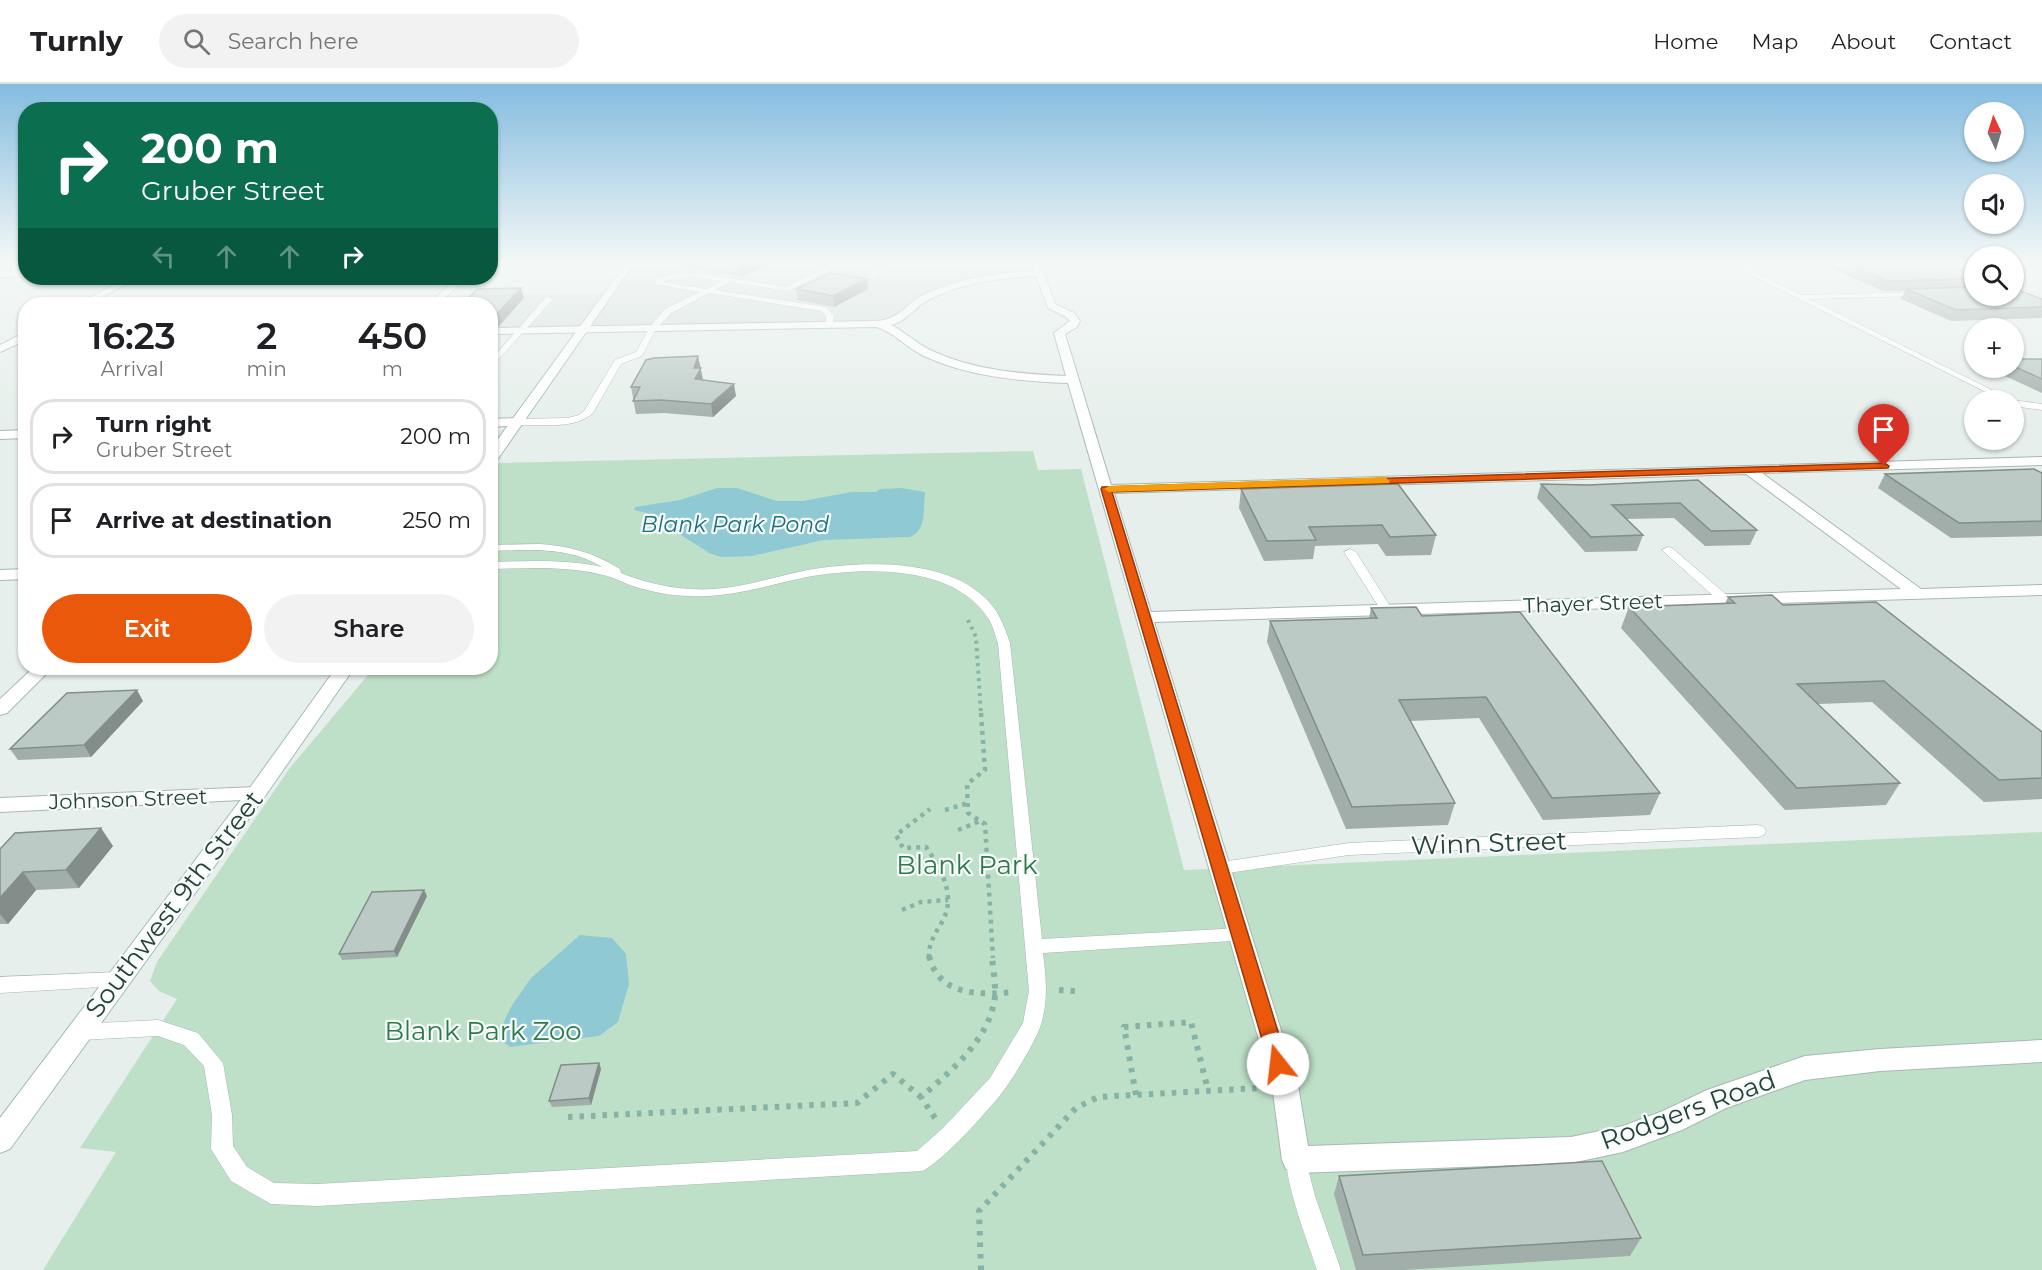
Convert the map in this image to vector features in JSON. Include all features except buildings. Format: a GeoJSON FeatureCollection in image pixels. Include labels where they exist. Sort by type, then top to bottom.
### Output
{"type":"FeatureCollection","features":[{"type":"Feature","properties":{"kind":"street"},"geometry":{"type":"LineString","coordinates":[[498,449],[592,317]]}},
{"type":"Feature","properties":{"kind":"street"},"geometry":{"type":"LineString","coordinates":[[498,331],[878,324],[901,317]]}},
{"type":"Feature","properties":{"kind":"street"},"geometry":{"type":"LineString","coordinates":[[1072,317],[1075,321],[1073,325],[1059,333],[1285,1085],[1296,1160]]}},
{"type":"Feature","properties":{"kind":"street"},"geometry":{"type":"LineString","coordinates":[[878,324],[898,331],[922,351],[960,366],[1012,376],[1073,380]]}},
{"type":"Feature","properties":{"kind":"street"},"geometry":{"type":"LineString","coordinates":[[0,341],[18,341]]}},
{"type":"Feature","properties":{"kind":"street"},"geometry":{"type":"LineString","coordinates":[[0,349],[18,342]]}},
{"type":"Feature","properties":{"kind":"street"},"geometry":{"type":"LineString","coordinates":[[498,423],[518,422]]}},
{"type":"Feature","properties":{"kind":"street"},"geometry":{"type":"LineString","coordinates":[[0,435],[18,434]]}},
{"type":"Feature","properties":{"kind":"street"},"geometry":{"type":"LineString","coordinates":[[1106,489],[2042,461]]}},
{"type":"Feature","properties":{"kind":"street"},"geometry":{"type":"LineString","coordinates":[[1749,470],[1918,594]]}},
{"type":"Feature","properties":{"kind":"street"},"geometry":{"type":"LineString","coordinates":[[0,575],[18,574]]}},
{"type":"Feature","properties":{"kind":"street","name":"Thayer Street"},"geometry":{"type":"LineString","coordinates":[[1144,617],[2042,590]]}},
{"type":"Feature","properties":{"kind":"street"},"geometry":{"type":"LineString","coordinates":[[0,709],[36,675]]}},
{"type":"Feature","properties":{"kind":"street","name":"Southwest 9th Street"},"geometry":{"type":"LineString","coordinates":[[0,1140],[256,794],[340,675]]}},
{"type":"Feature","properties":{"kind":"street","name":"Johnson Street"},"geometry":{"type":"LineString","coordinates":[[0,805],[256,794]]}},
{"type":"Feature","properties":{"kind":"street","name":"Rodgers Road"},"geometry":{"type":"LineString","coordinates":[[1296,1160],[1571,1150],[1623,1139],[1672,1121],[1728,1094],[1805,1068],[1880,1060],[2042,1051]]}},
{"type":"Feature","properties":{"kind":"lane"},"geometry":{"type":"LineString","coordinates":[[498,357],[533,317]]}},
{"type":"Feature","properties":{"kind":"lane"},"geometry":{"type":"LineString","coordinates":[[518,422],[569,421],[588,413],[618,362],[639,354],[653,328],[662,317]]}},
{"type":"Feature","properties":{"kind":"lane"},"geometry":{"type":"LineString","coordinates":[[829,325],[830,317]]}},
{"type":"Feature","properties":{"kind":"lane"},"geometry":{"type":"LineString","coordinates":[[1840,317],[1988,390]]}},
{"type":"Feature","properties":{"kind":"lane"},"geometry":{"type":"LineString","coordinates":[[2024,405],[2042,407]]}},
{"type":"Feature","properties":{"kind":"lane"},"geometry":{"type":"LineString","coordinates":[[498,548],[554,547],[579,551],[602,561],[627,579]]}},
{"type":"Feature","properties":{"kind":"lane"},"geometry":{"type":"LineString","coordinates":[[1668,550],[1724,599]]}},
{"type":"Feature","properties":{"kind":"lane"},"geometry":{"type":"LineString","coordinates":[[1350,552],[1386,609]]}},
{"type":"Feature","properties":{"kind":"lane"},"geometry":{"type":"LineString","coordinates":[[79,1032],[158,1028],[191,1039],[213,1063],[222,1115],[222,1149],[239,1174],[271,1193],[317,1195],[922,1161],[950,1135],[997,1084],[1032,1024],[1038,991],[1004,643],[1001,627],[991,610],[974,593],[949,580],[891,568],[855,567],[822,571],[740,590],[700,593],[667,591],[600,570],[573,567],[498,566]]}},
{"type":"Feature","properties":{"kind":"lane","name":"Winn Street"},"geometry":{"type":"LineString","coordinates":[[1221,868],[1349,849],[1758,831]]}},
{"type":"Feature","properties":{"kind":"lane"},"geometry":{"type":"LineString","coordinates":[[1035,946],[1240,935]]}},
{"type":"Feature","properties":{"kind":"lane"},"geometry":{"type":"LineString","coordinates":[[0,985],[118,979]]}},
{"type":"Feature","properties":{"kind":"lane"},"geometry":{"type":"LineString","coordinates":[[1296,1160],[1304,1196],[1329,1270]]}},
{"type":"Feature","properties":{"kind":"path"},"geometry":{"type":"LineString","coordinates":[[921,1097],[952,1070],[988,1024],[995,1001],[985,824],[968,813],[967,784],[985,770],[976,638],[971,624],[963,614]]}},
{"type":"Feature","properties":{"kind":"path"},"geometry":{"type":"LineString","coordinates":[[945,810],[968,803]]}},
{"type":"Feature","properties":{"kind":"path"},"geometry":{"type":"LineString","coordinates":[[930,809],[896,835],[903,848],[926,847],[936,860],[947,887],[948,900],[944,919],[928,950],[929,962],[936,975],[959,991],[995,993],[1076,991]]}},
{"type":"Feature","properties":{"kind":"path"},"geometry":{"type":"LineString","coordinates":[[958,830],[981,821]]}},
{"type":"Feature","properties":{"kind":"path"},"geometry":{"type":"LineString","coordinates":[[902,910],[921,902],[948,900]]}},
{"type":"Feature","properties":{"kind":"path"},"geometry":{"type":"LineString","coordinates":[[1136,1095],[1124,1027],[1191,1022],[1208,1090]]}},
{"type":"Feature","properties":{"kind":"path"},"geometry":{"type":"LineString","coordinates":[[568,1117],[857,1103],[893,1074],[921,1097],[931,1114]]}},
{"type":"Feature","properties":{"kind":"path"},"geometry":{"type":"LineString","coordinates":[[981,1270],[979,1211],[1076,1108],[1098,1097],[1241,1090],[1285,1085]]}},
{"type":"Feature","properties":{"kind":"shaded area"},"geometry":{"type":"Polygon","coordinates":[[[498,317],[899,317],[892,322],[498,331],[498,317]]]}},
{"type":"Feature","properties":{"kind":"green space","name":"Blank Park Zoo"},"geometry":{"type":"Polygon","coordinates":[[[1033,451],[1038,470],[1081,469],[1184,870],[2042,832],[2042,1270],[43,1270],[116,1152],[80,1148],[177,999],[159,991],[150,981],[157,962],[289,769],[368,675],[498,675],[499,463],[1033,451]]]}},
{"type":"Feature","properties":{"kind":"water","name":"Blank Park Pond"},"geometry":{"type":"Polygon","coordinates":[[[717,488],[737,488],[777,501],[803,501],[851,492],[876,492],[880,489],[901,488],[925,492],[923,518],[919,529],[910,537],[824,540],[752,556],[721,557],[709,553],[647,513],[634,510],[635,507],[680,500],[717,488]]]}},
{"type":"Feature","properties":{"kind":"water"},"geometry":{"type":"Polygon","coordinates":[[[580,935],[612,938],[626,954],[629,984],[618,1022],[599,1036],[510,1047],[497,1036],[511,1007],[531,978],[580,935]]]}},
{"type":"Feature","properties":{"kind":"slow traffic"},"geometry":{"type":"LineString","coordinates":[[1109,489],[1385,481]]}},
{"type":"Feature","properties":{"kind":"route"},"geometry":{"type":"LineString","coordinates":[[1278,1064],[1106,489],[1884,466]]}},
{"type":"Feature","properties":{"kind":"park label","name":"Blank Park"},"geometry":{"type":"Point","coordinates":[967,865]}}]}
